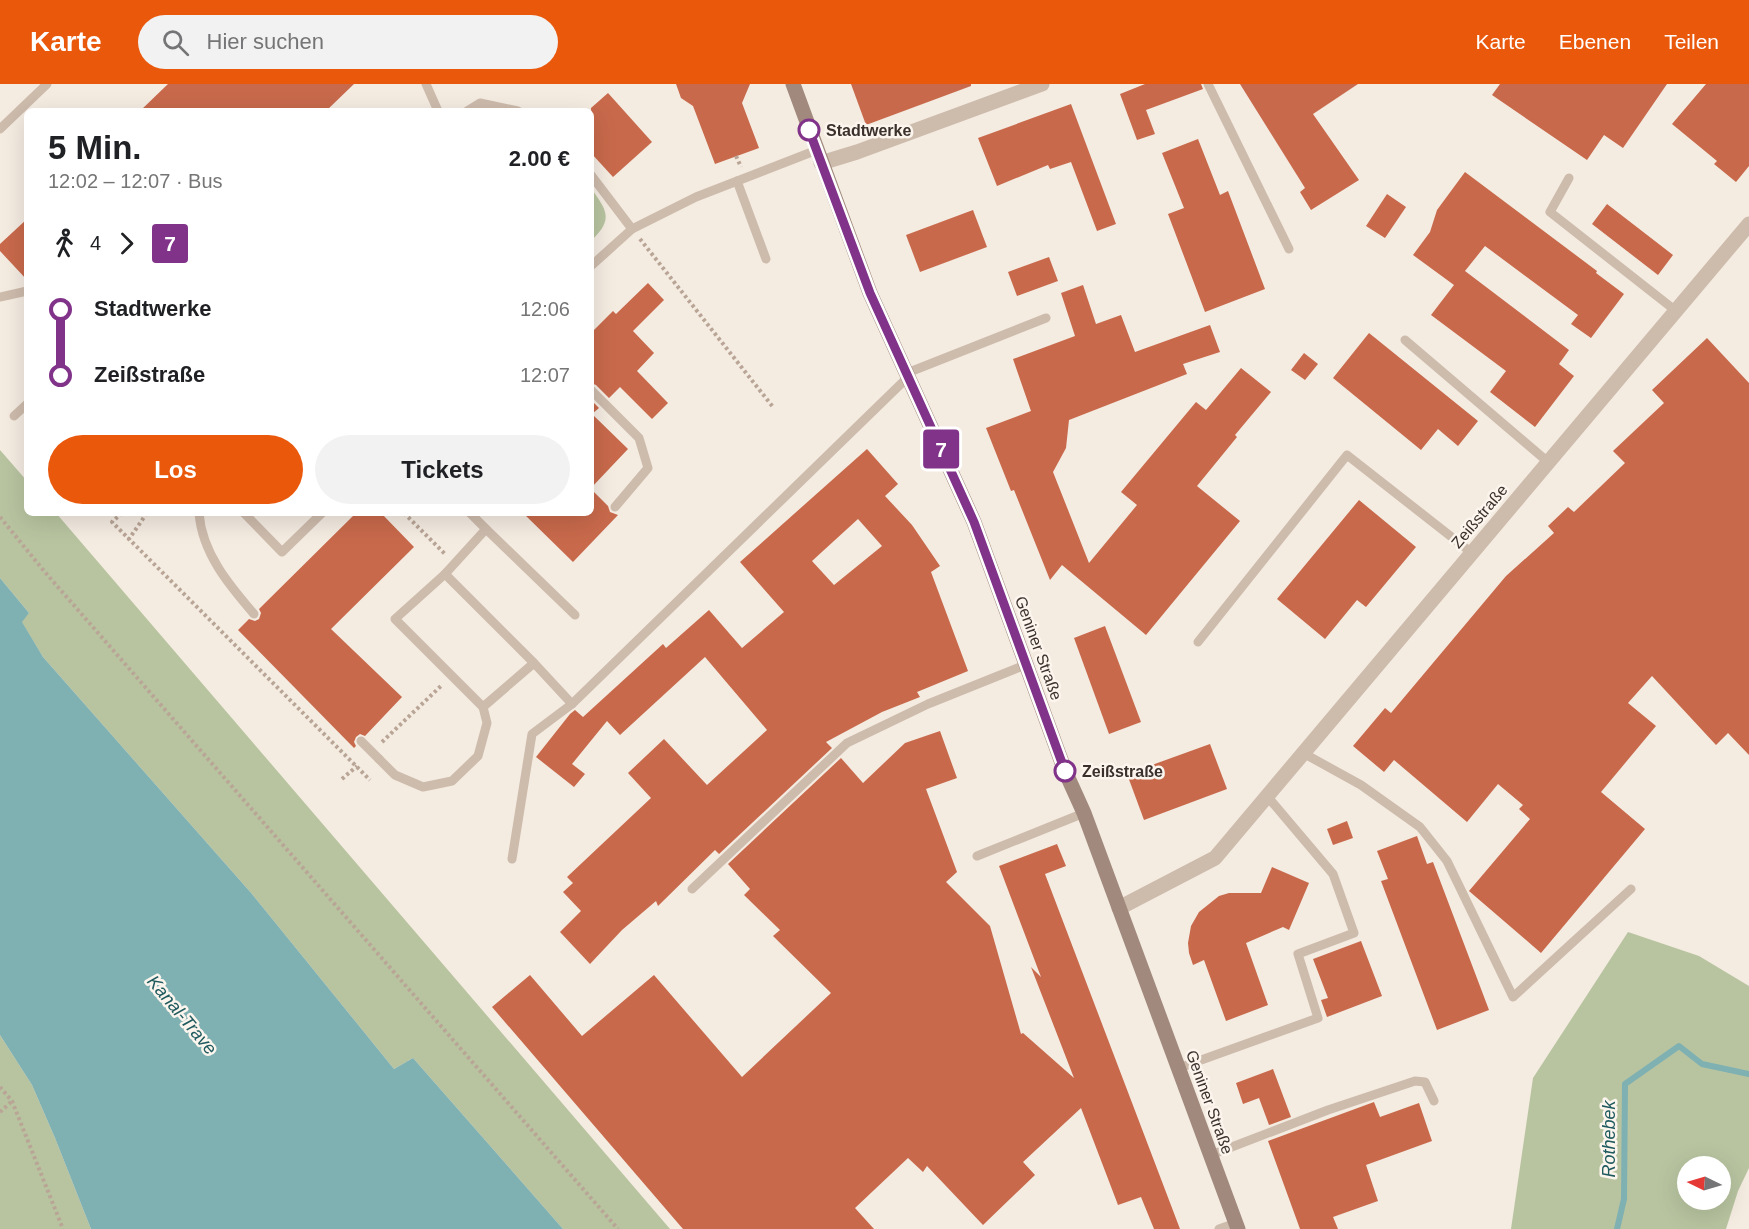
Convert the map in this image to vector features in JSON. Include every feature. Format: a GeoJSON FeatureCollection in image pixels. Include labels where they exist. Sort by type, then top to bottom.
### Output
{"type":"FeatureCollection","features":[{"type":"Feature","properties":{"kind":"main road","name":"Geniner Straße"},"geometry":{"type":"LineString","coordinates":[[796,85],[819,157],[870,293],[974,522],[1025,665],[1065,771],[1084,813],[1237,1226]]}},
{"type":"Feature","properties":{"kind":"street"},"geometry":{"type":"LineString","coordinates":[[819,157],[857,152],[1042,84]]}},
{"type":"Feature","properties":{"kind":"street","name":"Zeißstraße"},"geometry":{"type":"LineString","coordinates":[[1119,908],[1215,858],[1749,224]]}},
{"type":"Feature","properties":{"kind":"lane"},"geometry":{"type":"LineString","coordinates":[[0,129],[47,84]]}},
{"type":"Feature","properties":{"kind":"lane"},"geometry":{"type":"LineString","coordinates":[[426,84],[437,108]]}},
{"type":"Feature","properties":{"kind":"lane"},"geometry":{"type":"LineString","coordinates":[[1208,84],[1289,249]]}},
{"type":"Feature","properties":{"kind":"lane"},"geometry":{"type":"LineString","coordinates":[[472,108],[480,103],[504,108]]}},
{"type":"Feature","properties":{"kind":"lane"},"geometry":{"type":"LineString","coordinates":[[594,263],[632,229],[696,197],[737,181],[819,157]]}},
{"type":"Feature","properties":{"kind":"lane"},"geometry":{"type":"LineString","coordinates":[[1569,178],[1550,212],[1676,311]]}},
{"type":"Feature","properties":{"kind":"lane"},"geometry":{"type":"LineString","coordinates":[[594,179],[632,229]]}},
{"type":"Feature","properties":{"kind":"lane"},"geometry":{"type":"LineString","coordinates":[[737,181],[766,259]]}},
{"type":"Feature","properties":{"kind":"lane"},"geometry":{"type":"LineString","coordinates":[[0,297],[24,292]]}},
{"type":"Feature","properties":{"kind":"lane"},"geometry":{"type":"LineString","coordinates":[[512,859],[532,734],[572,704],[908,375],[1046,318]]}},
{"type":"Feature","properties":{"kind":"lane"},"geometry":{"type":"LineString","coordinates":[[1405,340],[1548,462]]}},
{"type":"Feature","properties":{"kind":"lane"},"geometry":{"type":"LineString","coordinates":[[594,393],[639,438],[648,468],[615,507]]}},
{"type":"Feature","properties":{"kind":"lane"},"geometry":{"type":"LineString","coordinates":[[14,416],[24,407]]}},
{"type":"Feature","properties":{"kind":"lane"},"geometry":{"type":"LineString","coordinates":[[1198,642],[1347,455],[1472,553]]}},
{"type":"Feature","properties":{"kind":"lane"},"geometry":{"type":"LineString","coordinates":[[200,516],[207,545],[226,581],[254,614]]}},
{"type":"Feature","properties":{"kind":"lane"},"geometry":{"type":"LineString","coordinates":[[247,516],[282,552],[319,516]]}},
{"type":"Feature","properties":{"kind":"lane"},"geometry":{"type":"LineString","coordinates":[[473,516],[575,615]]}},
{"type":"Feature","properties":{"kind":"lane"},"geometry":{"type":"LineString","coordinates":[[361,741],[395,775],[423,787],[452,782],[478,756],[487,723],[483,707],[395,619],[445,574],[486,528]]}},
{"type":"Feature","properties":{"kind":"lane"},"geometry":{"type":"LineString","coordinates":[[445,574],[572,704]]}},
{"type":"Feature","properties":{"kind":"lane"},"geometry":{"type":"LineString","coordinates":[[483,707],[534,663]]}},
{"type":"Feature","properties":{"kind":"lane"},"geometry":{"type":"LineString","coordinates":[[692,889],[847,742],[928,704],[1025,665]]}},
{"type":"Feature","properties":{"kind":"lane"},"geometry":{"type":"LineString","coordinates":[[1303,753],[1361,785],[1420,827],[1447,861],[1513,997],[1631,889]]}},
{"type":"Feature","properties":{"kind":"lane"},"geometry":{"type":"LineString","coordinates":[[1179,1068],[1318,1018],[1298,954],[1354,933],[1333,874],[1267,796]]}},
{"type":"Feature","properties":{"kind":"lane"},"geometry":{"type":"LineString","coordinates":[[977,856],[1084,813]]}},
{"type":"Feature","properties":{"kind":"lane"},"geometry":{"type":"LineString","coordinates":[[1211,1155],[1328,1110],[1415,1081],[1425,1082],[1434,1101]]}},
{"type":"Feature","properties":{"kind":"lane"},"geometry":{"type":"LineString","coordinates":[[1219,1229],[1237,1226]]}},
{"type":"Feature","properties":{"kind":"path"},"geometry":{"type":"LineString","coordinates":[[632,229],[773,407]]}},
{"type":"Feature","properties":{"kind":"path"},"geometry":{"type":"LineString","coordinates":[[119,516],[112,522],[370,780]]}},
{"type":"Feature","properties":{"kind":"path"},"geometry":{"type":"LineString","coordinates":[[129,539],[145,516]]}},
{"type":"Feature","properties":{"kind":"path"},"geometry":{"type":"LineString","coordinates":[[407,516],[454,564]]}},
{"type":"Feature","properties":{"kind":"path"},"geometry":{"type":"LineString","coordinates":[[0,517],[83,616],[618,1229]]}},
{"type":"Feature","properties":{"kind":"path"},"geometry":{"type":"LineString","coordinates":[[374,750],[451,675]]}},
{"type":"Feature","properties":{"kind":"path"},"geometry":{"type":"LineString","coordinates":[[342,779],[365,758]]}},
{"type":"Feature","properties":{"kind":"path"},"geometry":{"type":"LineString","coordinates":[[0,1087],[12,1101],[63,1229]]}},
{"type":"Feature","properties":{"kind":"path"},"geometry":{"type":"LineString","coordinates":[[0,1112],[12,1101]]}},
{"type":"Feature","properties":{"kind":"green space"},"geometry":{"type":"Polygon","coordinates":[[[594,192],[606,215],[603,227],[594,238],[594,192]]]}},
{"type":"Feature","properties":{"kind":"green space"},"geometry":{"type":"Polygon","coordinates":[[[0,450],[24,478],[24,516],[59,516],[670,1229],[563,1229],[413,1058],[394,1069],[252,894],[43,657],[21,621],[29,613],[0,578],[0,450]]]}},
{"type":"Feature","properties":{"kind":"green space"},"geometry":{"type":"Polygon","coordinates":[[[1628,932],[1699,956],[1749,986],[1749,1168],[1738,1191],[1726,1229],[1511,1229],[1533,1078],[1628,932]]]}},
{"type":"Feature","properties":{"kind":"green space"},"geometry":{"type":"Polygon","coordinates":[[[0,1035],[32,1085],[91,1229],[0,1229],[0,1035]]]}},
{"type":"Feature","properties":{"kind":"water","name":"Kanal-Trave"},"geometry":{"type":"Polygon","coordinates":[[[0,578],[29,613],[22,622],[43,657],[252,894],[394,1069],[413,1058],[563,1229],[91,1229],[32,1085],[0,1035],[0,578]]]}},
{"type":"Feature","properties":{"kind":"building"},"geometry":{"type":"Polygon","coordinates":[[[168,84],[354,84],[329,108],[143,108],[168,84]]]}},
{"type":"Feature","properties":{"kind":"building"},"geometry":{"type":"Polygon","coordinates":[[[676,84],[750,84],[742,103],[759,148],[715,164],[693,106],[681,98],[676,84]]]}},
{"type":"Feature","properties":{"kind":"building"},"geometry":{"type":"Polygon","coordinates":[[[851,84],[971,84],[971,86],[866,125],[851,84]]]}},
{"type":"Feature","properties":{"kind":"building"},"geometry":{"type":"Polygon","coordinates":[[[1145,84],[1201,84],[1203,89],[1146,110],[1155,134],[1137,140],[1120,94],[1145,84]]]}},
{"type":"Feature","properties":{"kind":"building"},"geometry":{"type":"Polygon","coordinates":[[[1240,84],[1358,84],[1313,114],[1359,180],[1311,210],[1300,192],[1305,188],[1240,84]]]}},
{"type":"Feature","properties":{"kind":"building"},"geometry":{"type":"Polygon","coordinates":[[[1500,84],[1667,84],[1623,148],[1604,135],[1587,160],[1492,95],[1500,84]]]}},
{"type":"Feature","properties":{"kind":"building"},"geometry":{"type":"Polygon","coordinates":[[[1706,84],[1749,84],[1749,166],[1736,182],[1714,164],[1717,161],[1672,124],[1706,84]]]}},
{"type":"Feature","properties":{"kind":"building"},"geometry":{"type":"Polygon","coordinates":[[[608,93],[652,142],[613,177],[594,156],[594,108],[591,108],[608,93]]]}},
{"type":"Feature","properties":{"kind":"building"},"geometry":{"type":"Polygon","coordinates":[[[1071,104],[1116,224],[1097,231],[1071,162],[1050,169],[1048,165],[997,186],[978,138],[1071,104]]]}},
{"type":"Feature","properties":{"kind":"building"},"geometry":{"type":"Polygon","coordinates":[[[1198,139],[1220,195],[1228,191],[1265,289],[1205,312],[1168,214],[1184,208],[1162,153],[1198,139]]]}},
{"type":"Feature","properties":{"kind":"building"},"geometry":{"type":"Polygon","coordinates":[[[1465,172],[1597,271],[1596,273],[1624,294],[1591,338],[1571,324],[1578,315],[1485,246],[1465,271],[1569,350],[1559,364],[1574,376],[1535,427],[1490,392],[1506,371],[1431,315],[1454,285],[1413,255],[1430,232],[1437,210],[1465,172]]]}},
{"type":"Feature","properties":{"kind":"building"},"geometry":{"type":"Polygon","coordinates":[[[1387,194],[1406,207],[1385,238],[1366,226],[1387,194]]]}},
{"type":"Feature","properties":{"kind":"building"},"geometry":{"type":"Polygon","coordinates":[[[1607,204],[1673,255],[1658,275],[1592,224],[1607,204]]]}},
{"type":"Feature","properties":{"kind":"building"},"geometry":{"type":"Polygon","coordinates":[[[973,210],[987,247],[920,272],[906,235],[973,210]]]}},
{"type":"Feature","properties":{"kind":"building"},"geometry":{"type":"Polygon","coordinates":[[[24,222],[24,277],[0,251],[0,244],[24,222]]]}},
{"type":"Feature","properties":{"kind":"building"},"geometry":{"type":"Polygon","coordinates":[[[1049,257],[1058,281],[1017,296],[1008,272],[1049,257]]]}},
{"type":"Feature","properties":{"kind":"building"},"geometry":{"type":"Polygon","coordinates":[[[648,283],[664,300],[633,331],[654,353],[637,371],[668,403],[652,419],[620,387],[609,398],[594,384],[594,330],[613,311],[616,314],[648,283]]]}},
{"type":"Feature","properties":{"kind":"building"},"geometry":{"type":"Polygon","coordinates":[[[1083,285],[1096,324],[1121,315],[1135,352],[1210,325],[1220,352],[1183,364],[1187,374],[1069,420],[1066,448],[1053,472],[1089,563],[1137,505],[1121,492],[1196,402],[1206,410],[1241,368],[1271,392],[1197,486],[1240,521],[1146,635],[1062,565],[1050,580],[986,428],[1031,411],[1013,359],[1075,336],[1061,293],[1083,285]]]}},
{"type":"Feature","properties":{"kind":"building"},"geometry":{"type":"Polygon","coordinates":[[[1369,333],[1478,421],[1458,446],[1438,429],[1421,450],[1333,378],[1369,333]]]}},
{"type":"Feature","properties":{"kind":"building"},"geometry":{"type":"Polygon","coordinates":[[[1707,338],[1749,383],[1749,755],[1728,733],[1716,745],[1652,676],[1628,703],[1656,726],[1601,792],[1645,829],[1541,953],[1469,891],[1530,819],[1519,809],[1523,805],[1498,784],[1467,822],[1394,760],[1384,772],[1353,746],[1385,708],[1391,713],[1506,576],[1554,533],[1548,526],[1568,507],[1574,512],[1625,463],[1613,451],[1664,403],[1652,390],[1707,338]]]}},
{"type":"Feature","properties":{"kind":"building"},"geometry":{"type":"Polygon","coordinates":[[[1304,353],[1318,364],[1305,380],[1291,370],[1304,353]]]}},
{"type":"Feature","properties":{"kind":"building"},"geometry":{"type":"Polygon","coordinates":[[[594,403],[599,408],[594,412],[594,403]]]}},
{"type":"Feature","properties":{"kind":"building"},"geometry":{"type":"Polygon","coordinates":[[[594,416],[628,449],[594,485],[594,416]]]}},
{"type":"Feature","properties":{"kind":"building"},"geometry":{"type":"Polygon","coordinates":[[[867,449],[898,484],[885,496],[912,525],[940,566],[931,572],[968,671],[917,692],[920,697],[882,712],[826,742],[832,748],[719,854],[715,850],[658,906],[656,901],[622,930],[590,964],[560,932],[581,911],[563,892],[573,883],[567,877],[651,798],[628,773],[664,739],[707,785],[767,730],[705,657],[620,735],[607,721],[572,764],[585,774],[574,787],[536,757],[570,714],[575,710],[583,717],[663,644],[666,648],[709,610],[742,648],[784,612],[740,562],[867,449]],[[858,519],[812,561],[834,585],[882,546],[858,519]]]}},
{"type":"Feature","properties":{"kind":"building"},"geometry":{"type":"Polygon","coordinates":[[[594,492],[608,506],[610,512],[618,515],[573,562],[526,516],[594,516],[594,492]]]}},
{"type":"Feature","properties":{"kind":"building"},"geometry":{"type":"Polygon","coordinates":[[[1359,500],[1416,547],[1366,607],[1357,600],[1325,639],[1277,599],[1359,500]]]}},
{"type":"Feature","properties":{"kind":"building"},"geometry":{"type":"Polygon","coordinates":[[[353,516],[384,516],[414,547],[331,629],[402,697],[365,736],[360,734],[356,737],[354,748],[238,630],[249,619],[255,621],[259,619],[261,613],[259,609],[353,516]]]}},
{"type":"Feature","properties":{"kind":"building"},"geometry":{"type":"Polygon","coordinates":[[[1105,626],[1141,722],[1109,734],[1074,638],[1105,626]]]}},
{"type":"Feature","properties":{"kind":"building"},"geometry":{"type":"Polygon","coordinates":[[[940,731],[957,778],[926,789],[957,872],[946,882],[990,926],[1021,1034],[1023,1033],[1074,1078],[1031,967],[1041,977],[999,866],[1057,844],[1066,866],[1045,874],[1180,1229],[1154,1229],[1141,1197],[1118,1205],[1081,1108],[1023,1162],[1035,1175],[983,1225],[927,1166],[923,1172],[908,1158],[855,1208],[874,1229],[683,1229],[492,1007],[530,975],[582,1036],[654,975],[742,1077],[831,993],[773,936],[780,930],[744,895],[750,889],[728,864],[841,758],[863,783],[905,743],[940,731]]]}},
{"type":"Feature","properties":{"kind":"building"},"geometry":{"type":"Polygon","coordinates":[[[1210,744],[1227,789],[1144,820],[1127,774],[1210,744]]]}},
{"type":"Feature","properties":{"kind":"building"},"geometry":{"type":"Polygon","coordinates":[[[1347,821],[1353,838],[1333,845],[1327,829],[1347,821]]]}},
{"type":"Feature","properties":{"kind":"building"},"geometry":{"type":"Polygon","coordinates":[[[1417,836],[1427,864],[1433,862],[1489,1010],[1437,1030],[1381,881],[1388,879],[1377,851],[1417,836]]]}},
{"type":"Feature","properties":{"kind":"building"},"geometry":{"type":"Polygon","coordinates":[[[1272,867],[1309,883],[1289,930],[1283,927],[1246,943],[1268,1005],[1226,1021],[1204,960],[1193,965],[1188,943],[1191,926],[1199,912],[1219,896],[1229,893],[1261,893],[1272,867]]]}},
{"type":"Feature","properties":{"kind":"building"},"geometry":{"type":"Polygon","coordinates":[[[1361,941],[1382,996],[1327,1017],[1321,1000],[1328,998],[1313,959],[1361,941]]]}},
{"type":"Feature","properties":{"kind":"building"},"geometry":{"type":"Polygon","coordinates":[[[1273,1069],[1291,1117],[1269,1125],[1259,1098],[1243,1104],[1236,1083],[1273,1069]]]}},
{"type":"Feature","properties":{"kind":"building"},"geometry":{"type":"Polygon","coordinates":[[[1374,1102],[1380,1117],[1419,1103],[1432,1141],[1366,1165],[1378,1201],[1333,1217],[1338,1229],[1300,1229],[1268,1141],[1374,1102]]]}},
{"type":"Feature","properties":{"kind":"waterway","name":"Rothebek"},"geometry":{"type":"LineString","coordinates":[[1617,1229],[1624,1199],[1625,1084],[1679,1046],[1702,1064],[1749,1074]]}},
{"type":"Feature","properties":{"kind":"bus line","name":"7"},"geometry":{"type":"LineString","coordinates":[[809,130],[870,293],[974,522],[1065,771]]}},
{"type":"Feature","properties":{"kind":"place","name":"Stadtwerke"},"geometry":{"type":"Point","coordinates":[809,130]}},
{"type":"Feature","properties":{"kind":"place","name":"Zeißstraße"},"geometry":{"type":"Point","coordinates":[1065,771]}}]}
